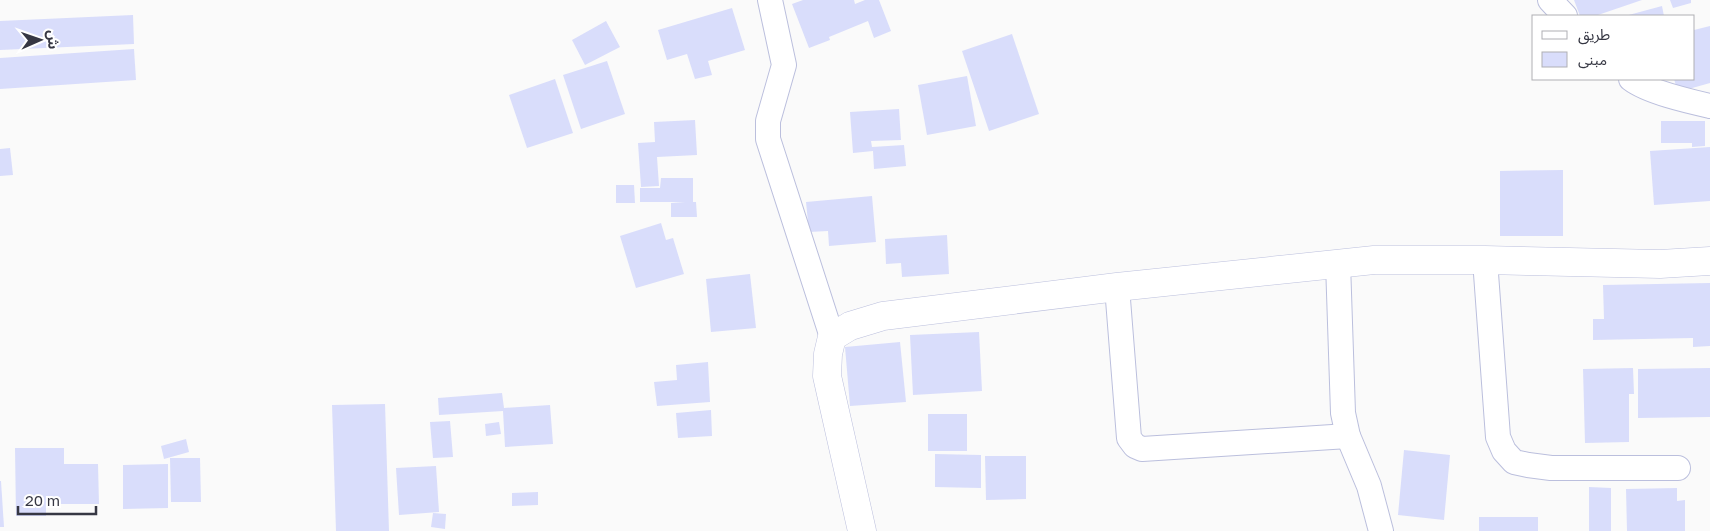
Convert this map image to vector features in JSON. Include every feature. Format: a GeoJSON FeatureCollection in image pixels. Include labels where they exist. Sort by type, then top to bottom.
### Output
{"type":"FeatureCollection","features":[{"type":"Feature","properties":{"kind":"street"},"geometry":{"type":"LineString","coordinates":[[770,0],[784,65],[768,121],[768,139],[832,337],[828,354],[827,376],[862,531]]}},
{"type":"Feature","properties":{"kind":"street"},"geometry":{"type":"LineString","coordinates":[[1550,0],[1564,15]]}},
{"type":"Feature","properties":{"kind":"street"},"geometry":{"type":"LineString","coordinates":[[1632,80],[1638,84],[1690,102],[1710,106]]}},
{"type":"Feature","properties":{"kind":"street"},"geometry":{"type":"LineString","coordinates":[[832,337],[850,326],[883,316],[1117,287],[1338,263],[1374,260],[1485,260],[1660,264],[1710,261]]}},
{"type":"Feature","properties":{"kind":"street"},"geometry":{"type":"LineString","coordinates":[[1485,260],[1498,437],[1504,451],[1514,462],[1551,468],[1678,468]]}},
{"type":"Feature","properties":{"kind":"street"},"geometry":{"type":"LineString","coordinates":[[1338,263],[1343,413],[1348,436],[1369,486],[1381,531]]}},
{"type":"Feature","properties":{"kind":"street"},"geometry":{"type":"LineString","coordinates":[[1117,287],[1129,438],[1135,446],[1142,449],[1348,436]]}},
{"type":"Feature","properties":{"kind":"building"},"geometry":{"type":"Polygon","coordinates":[[[803,0],[854,0],[855,4],[865,0],[879,0],[891,31],[874,38],[868,21],[829,37],[830,40],[809,48],[792,4],[803,0]]]}},
{"type":"Feature","properties":{"kind":"building"},"geometry":{"type":"Polygon","coordinates":[[[1574,0],[1642,0],[1598,15],[1580,15],[1574,0]]]}},
{"type":"Feature","properties":{"kind":"building"},"geometry":{"type":"Polygon","coordinates":[[[1670,0],[1691,0],[1691,3],[1673,8],[1670,0]]]}},
{"type":"Feature","properties":{"kind":"building"},"geometry":{"type":"Polygon","coordinates":[[[1662,6],[1664,15],[1629,15],[1662,6]]]}},
{"type":"Feature","properties":{"kind":"building"},"geometry":{"type":"Polygon","coordinates":[[[732,8],[745,50],[708,61],[712,75],[695,79],[687,54],[667,60],[658,30],[732,8]]]}},
{"type":"Feature","properties":{"kind":"building"},"geometry":{"type":"Polygon","coordinates":[[[133,15],[134,44],[0,50],[0,21],[133,15]]]}},
{"type":"Feature","properties":{"kind":"building"},"geometry":{"type":"Polygon","coordinates":[[[606,21],[620,47],[585,65],[572,40],[606,21]]]}},
{"type":"Feature","properties":{"kind":"building"},"geometry":{"type":"Polygon","coordinates":[[[1710,26],[1710,83],[1678,92],[1674,80],[1695,80],[1695,30],[1710,26]]]}},
{"type":"Feature","properties":{"kind":"building"},"geometry":{"type":"Polygon","coordinates":[[[1012,34],[1039,114],[989,131],[962,51],[1012,34]]]}},
{"type":"Feature","properties":{"kind":"building"},"geometry":{"type":"Polygon","coordinates":[[[134,49],[136,80],[0,89],[0,58],[134,49]]]}},
{"type":"Feature","properties":{"kind":"building"},"geometry":{"type":"Polygon","coordinates":[[[607,61],[625,114],[581,129],[563,75],[607,61]]]}},
{"type":"Feature","properties":{"kind":"building"},"geometry":{"type":"Polygon","coordinates":[[[967,76],[976,126],[927,135],[918,85],[967,76]]]}},
{"type":"Feature","properties":{"kind":"building"},"geometry":{"type":"Polygon","coordinates":[[[555,79],[573,133],[527,148],[509,95],[555,79]]]}},
{"type":"Feature","properties":{"kind":"building"},"geometry":{"type":"Polygon","coordinates":[[[899,109],[901,140],[871,141],[872,147],[904,145],[906,166],[874,169],[873,151],[853,153],[850,112],[899,109]]]}},
{"type":"Feature","properties":{"kind":"building"},"geometry":{"type":"Polygon","coordinates":[[[695,120],[697,155],[657,157],[659,186],[641,187],[638,143],[655,142],[654,122],[695,120]]]}},
{"type":"Feature","properties":{"kind":"building"},"geometry":{"type":"Polygon","coordinates":[[[1661,121],[1705,121],[1705,146],[1692,147],[1692,143],[1661,143],[1661,121]]]}},
{"type":"Feature","properties":{"kind":"building"},"geometry":{"type":"Polygon","coordinates":[[[1710,147],[1710,201],[1654,205],[1650,151],[1710,147]]]}},
{"type":"Feature","properties":{"kind":"building"},"geometry":{"type":"Polygon","coordinates":[[[10,148],[13,175],[0,176],[0,149],[10,148]]]}},
{"type":"Feature","properties":{"kind":"building"},"geometry":{"type":"Polygon","coordinates":[[[1563,170],[1563,236],[1500,236],[1500,171],[1563,170]]]}},
{"type":"Feature","properties":{"kind":"building"},"geometry":{"type":"Polygon","coordinates":[[[661,178],[693,178],[693,202],[696,202],[697,217],[671,217],[671,203],[685,202],[640,202],[640,188],[660,188],[661,178]]]}},
{"type":"Feature","properties":{"kind":"building"},"geometry":{"type":"Polygon","coordinates":[[[616,185],[634,185],[635,203],[616,203],[616,185]]]}},
{"type":"Feature","properties":{"kind":"building"},"geometry":{"type":"Polygon","coordinates":[[[872,196],[876,242],[829,246],[828,231],[809,232],[806,202],[872,196]]]}},
{"type":"Feature","properties":{"kind":"building"},"geometry":{"type":"Polygon","coordinates":[[[661,223],[666,240],[673,238],[684,274],[636,288],[620,236],[661,223]]]}},
{"type":"Feature","properties":{"kind":"building"},"geometry":{"type":"Polygon","coordinates":[[[947,235],[949,274],[902,277],[901,263],[886,264],[885,239],[947,235]]]}},
{"type":"Feature","properties":{"kind":"building"},"geometry":{"type":"Polygon","coordinates":[[[750,274],[756,328],[711,332],[706,279],[750,274]]]}},
{"type":"Feature","properties":{"kind":"building"},"geometry":{"type":"Polygon","coordinates":[[[1710,283],[1710,346],[1693,347],[1693,338],[1593,340],[1593,319],[1604,319],[1603,285],[1710,283]]]}},
{"type":"Feature","properties":{"kind":"building"},"geometry":{"type":"Polygon","coordinates":[[[979,332],[982,391],[913,395],[910,335],[979,332]]]}},
{"type":"Feature","properties":{"kind":"building"},"geometry":{"type":"Polygon","coordinates":[[[900,342],[906,402],[850,406],[845,347],[900,342]]]}},
{"type":"Feature","properties":{"kind":"building"},"geometry":{"type":"Polygon","coordinates":[[[708,362],[710,402],[657,406],[654,382],[677,380],[676,365],[708,362]]]}},
{"type":"Feature","properties":{"kind":"building"},"geometry":{"type":"Polygon","coordinates":[[[1633,368],[1634,394],[1629,394],[1629,442],[1585,443],[1583,369],[1633,368]]]}},
{"type":"Feature","properties":{"kind":"building"},"geometry":{"type":"Polygon","coordinates":[[[1710,368],[1710,417],[1638,418],[1638,369],[1710,368]]]}},
{"type":"Feature","properties":{"kind":"building"},"geometry":{"type":"Polygon","coordinates":[[[502,393],[504,408],[550,405],[553,444],[505,447],[503,411],[439,415],[438,398],[502,393]]]}},
{"type":"Feature","properties":{"kind":"building"},"geometry":{"type":"Polygon","coordinates":[[[385,404],[389,531],[336,531],[332,405],[385,404]]]}},
{"type":"Feature","properties":{"kind":"building"},"geometry":{"type":"Polygon","coordinates":[[[711,410],[712,436],[678,438],[676,413],[711,410]]]}},
{"type":"Feature","properties":{"kind":"building"},"geometry":{"type":"Polygon","coordinates":[[[928,414],[967,414],[967,451],[928,451],[928,414]]]}},
{"type":"Feature","properties":{"kind":"building"},"geometry":{"type":"Polygon","coordinates":[[[450,421],[453,457],[433,458],[430,422],[450,421]]]}},
{"type":"Feature","properties":{"kind":"building"},"geometry":{"type":"Polygon","coordinates":[[[499,422],[501,434],[486,436],[485,424],[499,422]]]}},
{"type":"Feature","properties":{"kind":"building"},"geometry":{"type":"Polygon","coordinates":[[[186,439],[189,452],[164,459],[161,446],[186,439]]]}},
{"type":"Feature","properties":{"kind":"building"},"geometry":{"type":"Polygon","coordinates":[[[15,448],[64,448],[64,464],[98,464],[99,504],[46,504],[46,516],[16,516],[15,448]]]}},
{"type":"Feature","properties":{"kind":"building"},"geometry":{"type":"Polygon","coordinates":[[[1404,450],[1450,455],[1444,520],[1398,515],[1404,450]]]}},
{"type":"Feature","properties":{"kind":"building"},"geometry":{"type":"Polygon","coordinates":[[[935,454],[981,455],[981,488],[935,487],[935,454]]]}},
{"type":"Feature","properties":{"kind":"building"},"geometry":{"type":"Polygon","coordinates":[[[985,456],[1026,456],[1026,499],[986,500],[985,456]]]}},
{"type":"Feature","properties":{"kind":"building"},"geometry":{"type":"Polygon","coordinates":[[[170,458],[200,458],[201,502],[171,502],[170,458]]]}},
{"type":"Feature","properties":{"kind":"building"},"geometry":{"type":"Polygon","coordinates":[[[168,464],[168,508],[123,509],[123,465],[168,464]]]}},
{"type":"Feature","properties":{"kind":"building"},"geometry":{"type":"Polygon","coordinates":[[[436,466],[439,512],[399,515],[396,468],[436,466]]]}},
{"type":"Feature","properties":{"kind":"building"},"geometry":{"type":"Polygon","coordinates":[[[1,481],[4,527],[0,527],[1,481]]]}},
{"type":"Feature","properties":{"kind":"building"},"geometry":{"type":"Polygon","coordinates":[[[1589,487],[1611,488],[1611,531],[1589,531],[1589,487]]]}},
{"type":"Feature","properties":{"kind":"building"},"geometry":{"type":"Polygon","coordinates":[[[1677,488],[1677,501],[1685,500],[1685,531],[1627,531],[1626,489],[1677,488]]]}},
{"type":"Feature","properties":{"kind":"building"},"geometry":{"type":"Polygon","coordinates":[[[538,492],[538,505],[512,506],[512,493],[538,492]]]}},
{"type":"Feature","properties":{"kind":"building"},"geometry":{"type":"Polygon","coordinates":[[[433,513],[446,514],[445,529],[431,527],[433,513]]]}},
{"type":"Feature","properties":{"kind":"building"},"geometry":{"type":"Polygon","coordinates":[[[1479,517],[1538,517],[1538,531],[1479,531],[1479,517]]]}}]}
